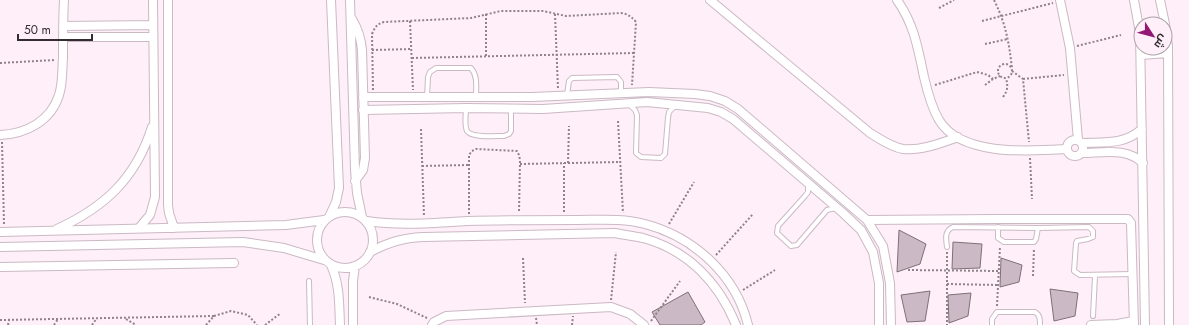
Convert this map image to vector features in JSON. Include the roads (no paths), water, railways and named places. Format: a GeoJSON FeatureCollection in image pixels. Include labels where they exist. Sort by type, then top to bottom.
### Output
{"type":"FeatureCollection","features":[{"type":"Feature","properties":{"kind":"street"},"geometry":{"type":"LineString","coordinates":[[1,135],[20,133],[37,124],[51,112],[59,95],[63,60],[64,0]]}},
{"type":"Feature","properties":{"kind":"street"},"geometry":{"type":"LineString","coordinates":[[139,228],[150,215],[155,197],[153,0]]}},
{"type":"Feature","properties":{"kind":"street"},"geometry":{"type":"LineString","coordinates":[[168,0],[168,206],[174,228]]}},
{"type":"Feature","properties":{"kind":"street"},"geometry":{"type":"LineString","coordinates":[[331,0],[339,188],[336,202],[318,230],[316,240],[318,251],[328,262],[336,276],[339,288],[340,325]]}},
{"type":"Feature","properties":{"kind":"street"},"geometry":{"type":"LineString","coordinates":[[0,247],[243,242],[284,248],[343,268],[355,266],[367,258],[373,241],[372,231],[364,219],[355,181],[350,0]]}},
{"type":"Feature","properties":{"kind":"street"},"geometry":{"type":"LineString","coordinates":[[710,0],[870,133],[887,143],[903,149],[920,148],[958,137]]}},
{"type":"Feature","properties":{"kind":"street"},"geometry":{"type":"LineString","coordinates":[[897,0],[906,13],[916,40],[926,88],[939,120],[946,129],[958,137],[984,148],[1030,151],[1067,149]]}},
{"type":"Feature","properties":{"kind":"street"},"geometry":{"type":"LineString","coordinates":[[1060,0],[1070,48],[1080,141],[1083,148],[1081,153]]}},
{"type":"Feature","properties":{"kind":"street"},"geometry":{"type":"LineString","coordinates":[[1134,0],[1137,16]]}},
{"type":"Feature","properties":{"kind":"street"},"geometry":{"type":"LineString","coordinates":[[1160,0],[1163,16]]}},
{"type":"Feature","properties":{"kind":"street"},"geometry":{"type":"LineString","coordinates":[[351,18],[361,39],[365,164],[360,176],[355,181]]}},
{"type":"Feature","properties":{"kind":"street"},"geometry":{"type":"LineString","coordinates":[[63,26],[153,26]]}},
{"type":"Feature","properties":{"kind":"street"},"geometry":{"type":"LineString","coordinates":[[63,37],[153,37]]}},
{"type":"Feature","properties":{"kind":"street"},"geometry":{"type":"LineString","coordinates":[[1141,56],[1145,325]]}},
{"type":"Feature","properties":{"kind":"street"},"geometry":{"type":"LineString","coordinates":[[1168,56],[1169,325]]}},
{"type":"Feature","properties":{"kind":"street"},"geometry":{"type":"LineString","coordinates":[[363,97],[567,96],[649,92],[695,94],[710,96],[725,101],[738,109],[867,220],[883,246],[890,283],[891,325]]}},
{"type":"Feature","properties":{"kind":"street"},"geometry":{"type":"LineString","coordinates":[[621,93],[625,104]]}},
{"type":"Feature","properties":{"kind":"street"},"geometry":{"type":"LineString","coordinates":[[363,110],[466,108],[543,109],[647,102],[708,108],[721,112],[733,119],[861,230],[873,252],[879,283],[879,325]]}},
{"type":"Feature","properties":{"kind":"street"},"geometry":{"type":"LineString","coordinates":[[54,230],[77,220],[99,206],[118,188],[134,168],[146,145],[154,120]]}},
{"type":"Feature","properties":{"kind":"street"},"geometry":{"type":"LineString","coordinates":[[1142,128],[1132,136],[1122,140],[1073,140],[1069,142],[1067,149],[1071,155],[1077,156],[1081,153],[1124,152],[1133,155],[1143,163]]}},
{"type":"Feature","properties":{"kind":"street"},"geometry":{"type":"LineString","coordinates":[[2,232],[286,225],[327,218],[341,211],[352,212],[364,219],[392,224],[519,220],[623,220],[644,223],[665,230],[690,243],[712,260],[736,293],[746,313],[748,325]]}},
{"type":"Feature","properties":{"kind":"street"},"geometry":{"type":"LineString","coordinates":[[867,220],[1128,219],[1131,223],[1134,323],[1091,325]]}},
{"type":"Feature","properties":{"kind":"street"},"geometry":{"type":"LineString","coordinates":[[370,252],[387,243],[423,236],[615,234],[643,238],[669,248],[692,263],[707,276],[720,292],[730,309],[736,325]]}},
{"type":"Feature","properties":{"kind":"street"},"geometry":{"type":"LineString","coordinates":[[0,267],[234,263]]}},
{"type":"Feature","properties":{"kind":"street"},"geometry":{"type":"LineString","coordinates":[[353,325],[353,281],[355,266]]}},
{"type":"Feature","properties":{"kind":"street"},"geometry":{"type":"LineString","coordinates":[[433,323],[446,316],[611,307],[630,314],[644,325]]}},
{"type":"Feature","properties":{"kind":"lane"},"geometry":{"type":"LineString","coordinates":[[427,97],[428,77],[430,72],[436,68],[471,68],[475,72],[476,97]]}},
{"type":"Feature","properties":{"kind":"lane"},"geometry":{"type":"LineString","coordinates":[[567,96],[569,81],[572,78],[617,77],[620,82],[621,93]]}},
{"type":"Feature","properties":{"kind":"lane"},"geometry":{"type":"LineString","coordinates":[[625,104],[632,106],[637,115],[636,153],[641,157],[661,158],[666,154],[668,118],[672,108],[677,104]]}},
{"type":"Feature","properties":{"kind":"lane"},"geometry":{"type":"LineString","coordinates":[[466,108],[466,129],[474,136],[504,136],[509,134],[511,131],[511,109]]}},
{"type":"Feature","properties":{"kind":"lane"},"geometry":{"type":"LineString","coordinates":[[808,184],[806,196],[778,226],[777,229],[776,233],[791,246],[797,245],[828,210],[836,208]]}},
{"type":"Feature","properties":{"kind":"lane"},"geometry":{"type":"LineString","coordinates":[[946,247],[945,235],[948,230],[953,227],[1089,227],[1093,231],[1093,237],[1077,241],[1076,243],[1074,271],[1080,275],[1095,276],[1132,274]]}},
{"type":"Feature","properties":{"kind":"lane"},"geometry":{"type":"LineString","coordinates":[[998,227],[998,238],[1000,241],[1004,242],[1034,242],[1038,228]]}},
{"type":"Feature","properties":{"kind":"lane"},"geometry":{"type":"LineString","coordinates":[[1093,316],[1095,276]]}},
{"type":"Feature","properties":{"kind":"lane"},"geometry":{"type":"LineString","coordinates":[[309,281],[310,325]]}},
{"type":"Feature","properties":{"kind":"lane"},"geometry":{"type":"LineString","coordinates":[[992,325],[992,320],[997,312],[1036,312],[1040,318],[1040,325]]}}]}
